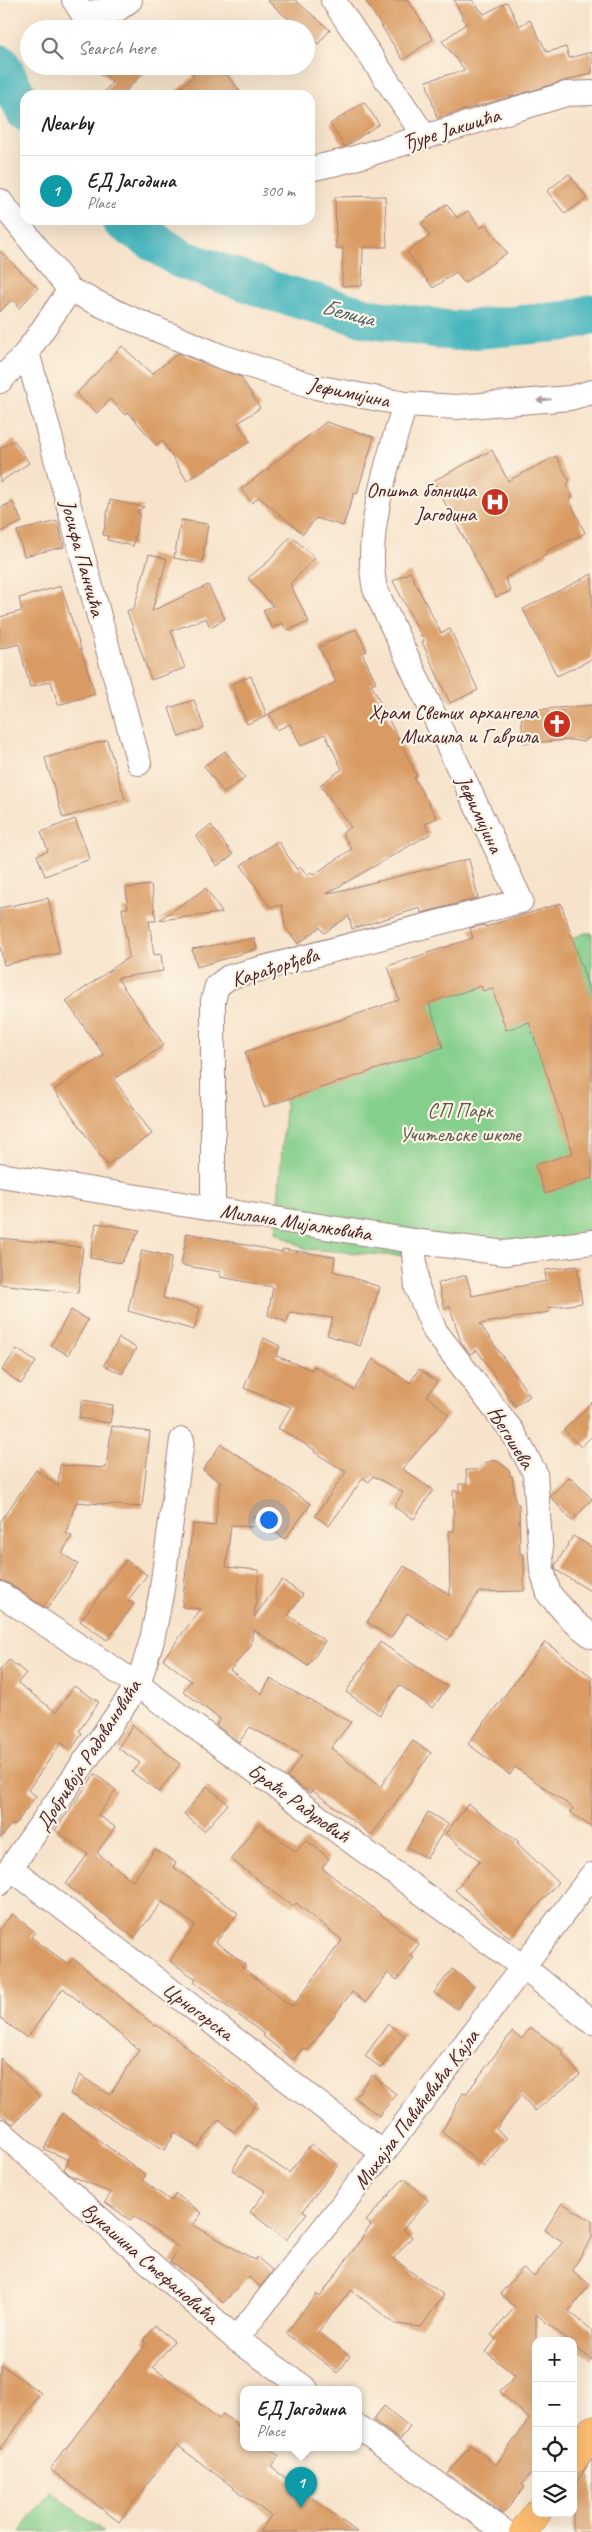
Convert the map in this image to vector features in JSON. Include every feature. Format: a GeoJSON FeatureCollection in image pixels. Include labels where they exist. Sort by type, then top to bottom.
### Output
{"type":"FeatureCollection","features":[{"type":"Feature","properties":{"kind":"main road"},"geometry":{"type":"LineString","coordinates":[[577,2454],[592,2430]]}},
{"type":"Feature","properties":{"kind":"main road"},"geometry":{"type":"LineString","coordinates":[[523,2532],[534,2517]]}},
{"type":"Feature","properties":{"kind":"street"},"geometry":{"type":"LineString","coordinates":[[74,0],[83,14],[118,9],[130,0]]}},
{"type":"Feature","properties":{"kind":"street"},"geometry":{"type":"LineString","coordinates":[[333,0],[425,137]]}},
{"type":"Feature","properties":{"kind":"street","name":"Ђуре Јакшића"},"geometry":{"type":"LineString","coordinates":[[315,168],[345,161],[566,94],[592,93]]}},
{"type":"Feature","properties":{"kind":"street","name":"Јефимијина"},"geometry":{"type":"LineString","coordinates":[[0,201],[70,290],[127,317],[220,356],[316,387],[405,404],[390,453],[373,532],[371,561],[374,583],[521,901]]}},
{"type":"Feature","properties":{"kind":"street"},"geometry":{"type":"LineString","coordinates":[[0,381],[27,352],[70,290]]}},
{"type":"Feature","properties":{"kind":"street","name":"Јосифа Панчића"},"geometry":{"type":"LineString","coordinates":[[27,352],[139,763]]}},
{"type":"Feature","properties":{"kind":"street"},"geometry":{"type":"LineString","coordinates":[[405,404],[467,406],[570,398],[592,392]]}},
{"type":"Feature","properties":{"kind":"street","name":"Карађорђева"},"geometry":{"type":"LineString","coordinates":[[213,1209],[213,1001],[217,986],[229,976],[521,901]]}},
{"type":"Feature","properties":{"kind":"street","name":"Милана Мијалковића"},"geometry":{"type":"LineString","coordinates":[[0,1175],[505,1254],[592,1242]]}},
{"type":"Feature","properties":{"kind":"street","name":"Његошева"},"geometry":{"type":"LineString","coordinates":[[413,1241],[417,1288],[435,1331],[512,1431],[535,1473],[542,1570],[549,1594],[573,1621],[592,1636]]}},
{"type":"Feature","properties":{"kind":"street","name":"Добривоја Радовановића"},"geometry":{"type":"LineString","coordinates":[[6,1876],[138,1685],[152,1640],[161,1595],[182,1440]]}},
{"type":"Feature","properties":{"kind":"street","name":"Браће Радуловић"},"geometry":{"type":"LineString","coordinates":[[0,1594],[138,1685],[523,1967],[592,2022]]}},
{"type":"Feature","properties":{"kind":"street","name":"Михајла Павићевића Кајла"},"geometry":{"type":"LineString","coordinates":[[236,2339],[384,2153],[592,1875]]}},
{"type":"Feature","properties":{"kind":"street","name":"Црногорска"},"geometry":{"type":"LineString","coordinates":[[6,1876],[384,2153]]}},
{"type":"Feature","properties":{"kind":"street","name":"Вукашина Стефановића"},"geometry":{"type":"LineString","coordinates":[[0,2131],[236,2339],[302,2386]]}},
{"type":"Feature","properties":{"kind":"street"},"geometry":{"type":"LineString","coordinates":[[362,2430],[505,2532]]}},
{"type":"Feature","properties":{"kind":"green space","name":"СП Парк Учитељске школе"},"geometry":{"type":"Polygon","coordinates":[[[585,933],[592,933],[592,1246],[414,1256],[383,1255],[306,1249],[276,1232],[288,1066],[510,964],[585,933]]]}},
{"type":"Feature","properties":{"kind":"green space"},"geometry":{"type":"Polygon","coordinates":[[[51,2491],[104,2532],[20,2532],[51,2491]]]}},
{"type":"Feature","properties":{"kind":"building"},"geometry":{"type":"Polygon","coordinates":[[[267,0],[295,0],[330,30],[318,44],[315,42],[315,20],[290,20],[267,0]]]}},
{"type":"Feature","properties":{"kind":"building"},"geometry":{"type":"Polygon","coordinates":[[[365,0],[408,0],[433,39],[403,60],[365,0]]]}},
{"type":"Feature","properties":{"kind":"building"},"geometry":{"type":"Polygon","coordinates":[[[454,0],[472,0],[484,14],[507,2],[519,26],[530,20],[547,52],[566,47],[569,58],[592,52],[592,73],[437,118],[426,81],[465,70],[442,41],[466,24],[454,0]]]}},
{"type":"Feature","properties":{"kind":"building"},"geometry":{"type":"Polygon","coordinates":[[[105,75],[141,75],[127,90],[106,90],[112,82],[105,75]]]}},
{"type":"Feature","properties":{"kind":"building"},"geometry":{"type":"Polygon","coordinates":[[[227,75],[239,90],[177,90],[194,76],[227,75]]]}},
{"type":"Feature","properties":{"kind":"building"},"geometry":{"type":"Polygon","coordinates":[[[364,102],[379,124],[345,147],[330,124],[364,102]]]}},
{"type":"Feature","properties":{"kind":"building"},"geometry":{"type":"Polygon","coordinates":[[[569,174],[587,198],[565,214],[547,191],[569,174]]]}},
{"type":"Feature","properties":{"kind":"building"},"geometry":{"type":"Polygon","coordinates":[[[385,196],[387,247],[363,247],[362,286],[342,286],[343,248],[336,248],[335,197],[385,196]]]}},
{"type":"Feature","properties":{"kind":"building"},"geometry":{"type":"Polygon","coordinates":[[[447,204],[457,218],[468,211],[481,228],[486,224],[507,253],[464,283],[456,272],[433,288],[407,252],[430,236],[421,223],[447,204]]]}},
{"type":"Feature","properties":{"kind":"building"},"geometry":{"type":"Polygon","coordinates":[[[0,251],[38,288],[19,308],[11,300],[0,312],[0,251]]]}},
{"type":"Feature","properties":{"kind":"building"},"geometry":{"type":"Polygon","coordinates":[[[122,346],[152,374],[178,353],[241,377],[260,408],[238,423],[250,442],[187,481],[162,440],[156,445],[128,412],[125,415],[110,399],[97,413],[76,394],[122,346]]]}},
{"type":"Feature","properties":{"kind":"building"},"geometry":{"type":"Polygon","coordinates":[[[326,422],[374,437],[357,494],[354,493],[343,526],[316,518],[303,534],[259,497],[252,503],[241,489],[268,470],[269,467],[326,422]]]}},
{"type":"Feature","properties":{"kind":"building"},"geometry":{"type":"Polygon","coordinates":[[[14,440],[29,463],[0,482],[0,449],[14,440]]]}},
{"type":"Feature","properties":{"kind":"building"},"geometry":{"type":"Polygon","coordinates":[[[492,450],[508,481],[556,456],[570,482],[567,484],[573,497],[569,499],[585,533],[547,551],[548,554],[505,578],[511,591],[496,597],[433,481],[492,450]]]}},
{"type":"Feature","properties":{"kind":"building"},"geometry":{"type":"Polygon","coordinates":[[[110,500],[144,507],[136,512],[140,513],[133,546],[107,540],[108,536],[103,535],[110,500]]]}},
{"type":"Feature","properties":{"kind":"building"},"geometry":{"type":"Polygon","coordinates":[[[13,502],[22,522],[0,532],[0,508],[13,502]]]}},
{"type":"Feature","properties":{"kind":"building"},"geometry":{"type":"Polygon","coordinates":[[[181,520],[208,524],[202,563],[174,558],[181,520]]]}},
{"type":"Feature","properties":{"kind":"building"},"geometry":{"type":"Polygon","coordinates":[[[58,521],[64,547],[24,556],[17,531],[58,521]]]}},
{"type":"Feature","properties":{"kind":"building"},"geometry":{"type":"Polygon","coordinates":[[[291,536],[315,558],[290,584],[309,622],[287,630],[282,623],[272,628],[263,610],[273,606],[248,578],[269,561],[291,536]]]}},
{"type":"Feature","properties":{"kind":"building"},"geometry":{"type":"Polygon","coordinates":[[[149,554],[167,559],[152,611],[208,585],[225,619],[210,627],[206,618],[171,631],[185,668],[151,680],[127,611],[134,608],[149,554]]]}},
{"type":"Feature","properties":{"kind":"building"},"geometry":{"type":"Polygon","coordinates":[[[410,572],[441,633],[450,629],[478,690],[450,703],[422,642],[424,641],[393,581],[410,572]]]}},
{"type":"Feature","properties":{"kind":"building"},"geometry":{"type":"Polygon","coordinates":[[[592,574],[592,659],[557,676],[523,609],[592,574]]]}},
{"type":"Feature","properties":{"kind":"building"},"geometry":{"type":"Polygon","coordinates":[[[61,586],[95,694],[58,705],[51,681],[30,687],[19,644],[0,649],[0,617],[22,611],[19,598],[61,586]]]}},
{"type":"Feature","properties":{"kind":"building"},"geometry":{"type":"Polygon","coordinates":[[[356,629],[367,651],[362,653],[376,682],[371,684],[417,776],[414,778],[437,818],[425,824],[430,834],[326,894],[469,859],[478,898],[421,913],[420,908],[352,929],[349,916],[324,933],[320,927],[298,944],[285,927],[282,905],[270,907],[241,865],[278,841],[297,870],[301,867],[307,875],[311,872],[313,875],[352,849],[342,833],[351,827],[320,785],[342,769],[325,734],[301,746],[290,724],[277,730],[269,714],[336,682],[319,647],[356,629]]]}},
{"type":"Feature","properties":{"kind":"building"},"geometry":{"type":"Polygon","coordinates":[[[251,676],[267,716],[247,724],[232,684],[251,676]]]}},
{"type":"Feature","properties":{"kind":"building"},"geometry":{"type":"Polygon","coordinates":[[[194,700],[204,728],[179,737],[169,708],[194,700]]]}},
{"type":"Feature","properties":{"kind":"building","name":"Храм Светих архангела Михаила и Гаврила"},"geometry":{"type":"Polygon","coordinates":[[[592,705],[592,735],[583,742],[572,740],[523,743],[521,711],[592,705]]]}},
{"type":"Feature","properties":{"kind":"building"},"geometry":{"type":"Polygon","coordinates":[[[107,740],[125,799],[63,818],[45,758],[107,740]]]}},
{"type":"Feature","properties":{"kind":"building"},"geometry":{"type":"Polygon","coordinates":[[[225,751],[245,778],[224,793],[204,766],[225,751]]]}},
{"type":"Feature","properties":{"kind":"building"},"geometry":{"type":"Polygon","coordinates":[[[75,819],[90,859],[45,876],[37,855],[48,851],[41,832],[75,819]]]}},
{"type":"Feature","properties":{"kind":"building"},"geometry":{"type":"Polygon","coordinates":[[[211,825],[233,855],[217,866],[196,836],[211,825]]]}},
{"type":"Feature","properties":{"kind":"building"},"geometry":{"type":"Polygon","coordinates":[[[151,885],[156,921],[149,921],[154,955],[161,954],[163,971],[117,978],[164,1045],[114,1079],[152,1134],[107,1165],[54,1090],[104,1055],[66,1001],[129,957],[122,908],[128,908],[126,888],[151,885]]]}},
{"type":"Feature","properties":{"kind":"building"},"geometry":{"type":"Polygon","coordinates":[[[206,888],[222,913],[159,920],[206,888]]]}},
{"type":"Feature","properties":{"kind":"building"},"geometry":{"type":"Polygon","coordinates":[[[48,898],[60,953],[4,965],[0,946],[0,908],[48,898]]]}},
{"type":"Feature","properties":{"kind":"building"},"geometry":{"type":"Polygon","coordinates":[[[561,903],[592,999],[592,1178],[545,1194],[535,1165],[573,1153],[529,1022],[506,1030],[492,988],[483,991],[481,986],[429,1003],[443,1047],[264,1107],[245,1052],[399,1000],[388,966],[473,938],[470,928],[485,925],[485,927],[561,903]]]}},
{"type":"Feature","properties":{"kind":"building"},"geometry":{"type":"Polygon","coordinates":[[[254,938],[257,949],[197,967],[192,949],[254,938]]]}},
{"type":"Feature","properties":{"kind":"building"},"geometry":{"type":"Polygon","coordinates":[[[96,1223],[140,1230],[121,1263],[90,1258],[96,1223]]]}},
{"type":"Feature","properties":{"kind":"building"},"geometry":{"type":"Polygon","coordinates":[[[187,1233],[282,1252],[283,1249],[335,1257],[333,1271],[380,1287],[360,1346],[327,1335],[333,1318],[290,1312],[287,1322],[268,1315],[273,1287],[220,1277],[221,1272],[181,1265],[187,1233]]]}},
{"type":"Feature","properties":{"kind":"building"},"geometry":{"type":"Polygon","coordinates":[[[0,1238],[83,1247],[78,1293],[0,1284],[0,1238]]]}},
{"type":"Feature","properties":{"kind":"building"},"geometry":{"type":"Polygon","coordinates":[[[142,1250],[172,1257],[163,1298],[200,1308],[194,1330],[128,1311],[142,1250]]]}},
{"type":"Feature","properties":{"kind":"building"},"geometry":{"type":"Polygon","coordinates":[[[577,1266],[582,1303],[548,1308],[549,1312],[480,1324],[530,1396],[515,1406],[477,1350],[470,1354],[461,1342],[450,1307],[445,1309],[438,1283],[466,1275],[472,1296],[546,1281],[545,1270],[577,1266]]]}},
{"type":"Feature","properties":{"kind":"building"},"geometry":{"type":"Polygon","coordinates":[[[71,1310],[88,1320],[68,1355],[51,1345],[71,1310]]]}},
{"type":"Feature","properties":{"kind":"building"},"geometry":{"type":"Polygon","coordinates":[[[119,1338],[136,1348],[122,1374],[104,1365],[119,1338]]]}},
{"type":"Feature","properties":{"kind":"building"},"geometry":{"type":"Polygon","coordinates":[[[264,1338],[280,1346],[276,1356],[312,1370],[314,1366],[354,1390],[373,1359],[410,1383],[419,1369],[437,1382],[427,1396],[449,1415],[402,1469],[433,1490],[414,1519],[394,1507],[403,1492],[373,1476],[369,1482],[363,1478],[329,1526],[315,1516],[346,1472],[314,1452],[315,1450],[278,1428],[291,1407],[244,1388],[264,1338]]]}},
{"type":"Feature","properties":{"kind":"building"},"geometry":{"type":"Polygon","coordinates":[[[17,1349],[36,1362],[21,1384],[2,1370],[17,1349]]]}},
{"type":"Feature","properties":{"kind":"building"},"geometry":{"type":"Polygon","coordinates":[[[82,1400],[113,1405],[110,1423],[79,1418],[82,1400]]]}},
{"type":"Feature","properties":{"kind":"building"},"geometry":{"type":"Polygon","coordinates":[[[592,1402],[592,1436],[581,1447],[564,1430],[592,1402]]]}},
{"type":"Feature","properties":{"kind":"building"},"geometry":{"type":"Polygon","coordinates":[[[112,1426],[150,1432],[142,1507],[76,1502],[66,1533],[72,1536],[62,1553],[78,1564],[47,1609],[8,1583],[0,1580],[0,1522],[36,1470],[58,1486],[60,1465],[106,1468],[112,1426]]]}},
{"type":"Feature","properties":{"kind":"building"},"geometry":{"type":"Polygon","coordinates":[[[221,1444],[311,1504],[285,1539],[253,1515],[252,1527],[231,1525],[226,1567],[259,1570],[254,1617],[282,1580],[303,1595],[288,1615],[325,1641],[308,1666],[253,1629],[251,1646],[230,1670],[262,1694],[270,1679],[351,1722],[331,1748],[380,1787],[413,1741],[431,1753],[372,1835],[312,1790],[310,1793],[287,1777],[302,1755],[250,1727],[239,1742],[216,1725],[220,1719],[183,1691],[191,1681],[163,1659],[201,1609],[182,1607],[186,1571],[193,1524],[215,1526],[220,1482],[203,1470],[221,1444]]]}},
{"type":"Feature","properties":{"kind":"building"},"geometry":{"type":"Polygon","coordinates":[[[497,1461],[509,1470],[510,1476],[512,1476],[516,1504],[519,1504],[520,1554],[524,1554],[524,1591],[479,1592],[448,1640],[407,1613],[391,1638],[367,1622],[404,1566],[450,1595],[449,1531],[454,1531],[453,1491],[459,1491],[459,1484],[467,1484],[466,1470],[477,1470],[485,1463],[497,1461]]]}},
{"type":"Feature","properties":{"kind":"building"},"geometry":{"type":"Polygon","coordinates":[[[570,1477],[592,1499],[572,1521],[550,1496],[570,1477]]]}},
{"type":"Feature","properties":{"kind":"building"},"geometry":{"type":"Polygon","coordinates":[[[573,1536],[592,1547],[592,1592],[556,1570],[555,1566],[573,1536]]]}},
{"type":"Feature","properties":{"kind":"building"},"geometry":{"type":"Polygon","coordinates":[[[126,1560],[147,1575],[128,1600],[134,1604],[107,1640],[80,1621],[126,1560]]]}},
{"type":"Feature","properties":{"kind":"building"},"geometry":{"type":"Polygon","coordinates":[[[380,1642],[447,1687],[433,1708],[399,1685],[380,1715],[346,1692],[380,1642]]]}},
{"type":"Feature","properties":{"kind":"building"},"geometry":{"type":"Polygon","coordinates":[[[545,1642],[592,1677],[592,1828],[570,1812],[573,1808],[515,1767],[510,1775],[468,1744],[545,1642]]]}},
{"type":"Feature","properties":{"kind":"building"},"geometry":{"type":"Polygon","coordinates":[[[9,1660],[26,1673],[18,1683],[56,1712],[74,1686],[99,1702],[79,1731],[82,1733],[71,1750],[61,1743],[28,1790],[36,1796],[14,1826],[11,1824],[0,1839],[0,1670],[9,1660]]]}},
{"type":"Feature","properties":{"kind":"building"},"geometry":{"type":"Polygon","coordinates":[[[133,1725],[180,1764],[159,1792],[132,1772],[140,1763],[118,1748],[133,1725]]]}},
{"type":"Feature","properties":{"kind":"building"},"geometry":{"type":"Polygon","coordinates":[[[95,1774],[116,1790],[98,1815],[115,1827],[97,1853],[133,1881],[155,1849],[176,1863],[173,1867],[238,1913],[216,1942],[245,1964],[242,1967],[288,2004],[293,2006],[342,1940],[296,1903],[293,1907],[231,1859],[259,1823],[296,1852],[306,1840],[329,1858],[322,1868],[419,1944],[410,1956],[414,1958],[397,1980],[388,1973],[366,2002],[352,1992],[307,2051],[303,2048],[293,2060],[263,2036],[264,2034],[194,1982],[196,1979],[170,1961],[195,1925],[162,1902],[134,1938],[66,1884],[88,1854],[55,1830],[95,1774]]]}},
{"type":"Feature","properties":{"kind":"building"},"geometry":{"type":"Polygon","coordinates":[[[207,1786],[228,1804],[204,1831],[184,1814],[207,1786]]]}},
{"type":"Feature","properties":{"kind":"building"},"geometry":{"type":"Polygon","coordinates":[[[468,1804],[519,1842],[517,1843],[558,1882],[510,1938],[455,1890],[480,1861],[445,1834],[468,1804]]]}},
{"type":"Feature","properties":{"kind":"building"},"geometry":{"type":"Polygon","coordinates":[[[428,1812],[448,1824],[427,1858],[407,1847],[428,1812]]]}},
{"type":"Feature","properties":{"kind":"building"},"geometry":{"type":"Polygon","coordinates":[[[12,1914],[35,1932],[31,1937],[68,1964],[73,1958],[155,2026],[176,2039],[257,2103],[234,2132],[219,2120],[197,2147],[175,2132],[165,2150],[70,2094],[80,2075],[110,2095],[139,2050],[63,1988],[27,2038],[0,2018],[0,1929],[12,1914]]]}},
{"type":"Feature","properties":{"kind":"building"},"geometry":{"type":"Polygon","coordinates":[[[452,1969],[474,1986],[457,2009],[434,1993],[452,1969]]]}},
{"type":"Feature","properties":{"kind":"building"},"geometry":{"type":"Polygon","coordinates":[[[388,2024],[405,2036],[381,2068],[365,2056],[388,2024]]]}},
{"type":"Feature","properties":{"kind":"building"},"geometry":{"type":"Polygon","coordinates":[[[530,2027],[564,2052],[562,2054],[580,2075],[535,2111],[521,2095],[496,2129],[507,2138],[484,2166],[442,2132],[463,2093],[466,2094],[512,2032],[522,2039],[530,2027]]]}},
{"type":"Feature","properties":{"kind":"building"},"geometry":{"type":"Polygon","coordinates":[[[0,2058],[40,2097],[13,2124],[0,2113],[0,2058]]]}},
{"type":"Feature","properties":{"kind":"building"},"geometry":{"type":"Polygon","coordinates":[[[372,2075],[396,2094],[379,2116],[355,2098],[372,2075]]]}},
{"type":"Feature","properties":{"kind":"building"},"geometry":{"type":"Polygon","coordinates":[[[62,2113],[146,2175],[142,2180],[171,2201],[176,2194],[202,2213],[193,2225],[255,2260],[257,2257],[273,2271],[260,2287],[249,2277],[223,2303],[200,2282],[170,2262],[179,2248],[134,2216],[130,2220],[105,2202],[111,2193],[70,2175],[64,2169],[69,2160],[44,2149],[62,2113]]]}},
{"type":"Feature","properties":{"kind":"building"},"geometry":{"type":"Polygon","coordinates":[[[311,2144],[338,2165],[303,2211],[307,2213],[286,2240],[250,2212],[266,2191],[232,2170],[248,2145],[289,2173],[311,2144]]]}},
{"type":"Feature","properties":{"kind":"building"},"geometry":{"type":"Polygon","coordinates":[[[404,2178],[428,2200],[403,2229],[412,2237],[393,2259],[444,2295],[421,2327],[395,2324],[351,2290],[318,2332],[350,2356],[338,2373],[286,2333],[317,2294],[320,2297],[371,2225],[366,2221],[404,2178]]]}},
{"type":"Feature","properties":{"kind":"building"},"geometry":{"type":"Polygon","coordinates":[[[562,2203],[592,2221],[592,2238],[572,2270],[590,2285],[569,2311],[592,2330],[592,2360],[577,2348],[577,2337],[564,2337],[536,2314],[536,2337],[532,2337],[532,2472],[522,2485],[525,2487],[503,2514],[448,2474],[470,2445],[496,2465],[529,2419],[500,2392],[515,2376],[486,2352],[496,2339],[491,2335],[515,2307],[500,2294],[523,2268],[534,2277],[563,2242],[545,2230],[562,2203]]]}},
{"type":"Feature","properties":{"kind":"building"},"geometry":{"type":"Polygon","coordinates":[[[155,2326],[174,2341],[153,2367],[219,2419],[223,2414],[240,2427],[240,2451],[272,2451],[279,2456],[271,2467],[357,2532],[259,2532],[271,2516],[177,2445],[119,2522],[50,2469],[146,2344],[143,2341],[155,2326]]]}},
{"type":"Feature","properties":{"kind":"building"},"geometry":{"type":"Polygon","coordinates":[[[0,2364],[41,2393],[0,2450],[0,2364]]]}},
{"type":"Feature","properties":{"kind":"building"},"geometry":{"type":"Polygon","coordinates":[[[384,2406],[410,2427],[400,2440],[373,2420],[384,2406]]]}},
{"type":"Feature","properties":{"kind":"building"},"geometry":{"type":"Polygon","coordinates":[[[592,2459],[592,2532],[573,2532],[573,2517],[577,2517],[577,2481],[592,2459]]]}},
{"type":"Feature","properties":{"kind":"waterway","name":"Белица"},"geometry":{"type":"LineString","coordinates":[[0,64],[20,102]]}},
{"type":"Feature","properties":{"kind":"waterway","name":"Белица"},"geometry":{"type":"LineString","coordinates":[[129,225],[181,259],[275,292],[371,319],[454,331],[568,321],[592,314]]}},
{"type":"Feature","properties":{"kind":"place","name":"Општа болница Јагодина"},"geometry":{"type":"Point","coordinates":[495,502]}},
{"type":"Feature","properties":{"kind":"place","name":"Храм Светих архангела Михаила и Гаврила"},"geometry":{"type":"Point","coordinates":[557,724]}},
{"type":"Feature","properties":{"kind":"place","name":"ЕД Јагодина"},"geometry":{"type":"Point","coordinates":[301,2508]}}]}
